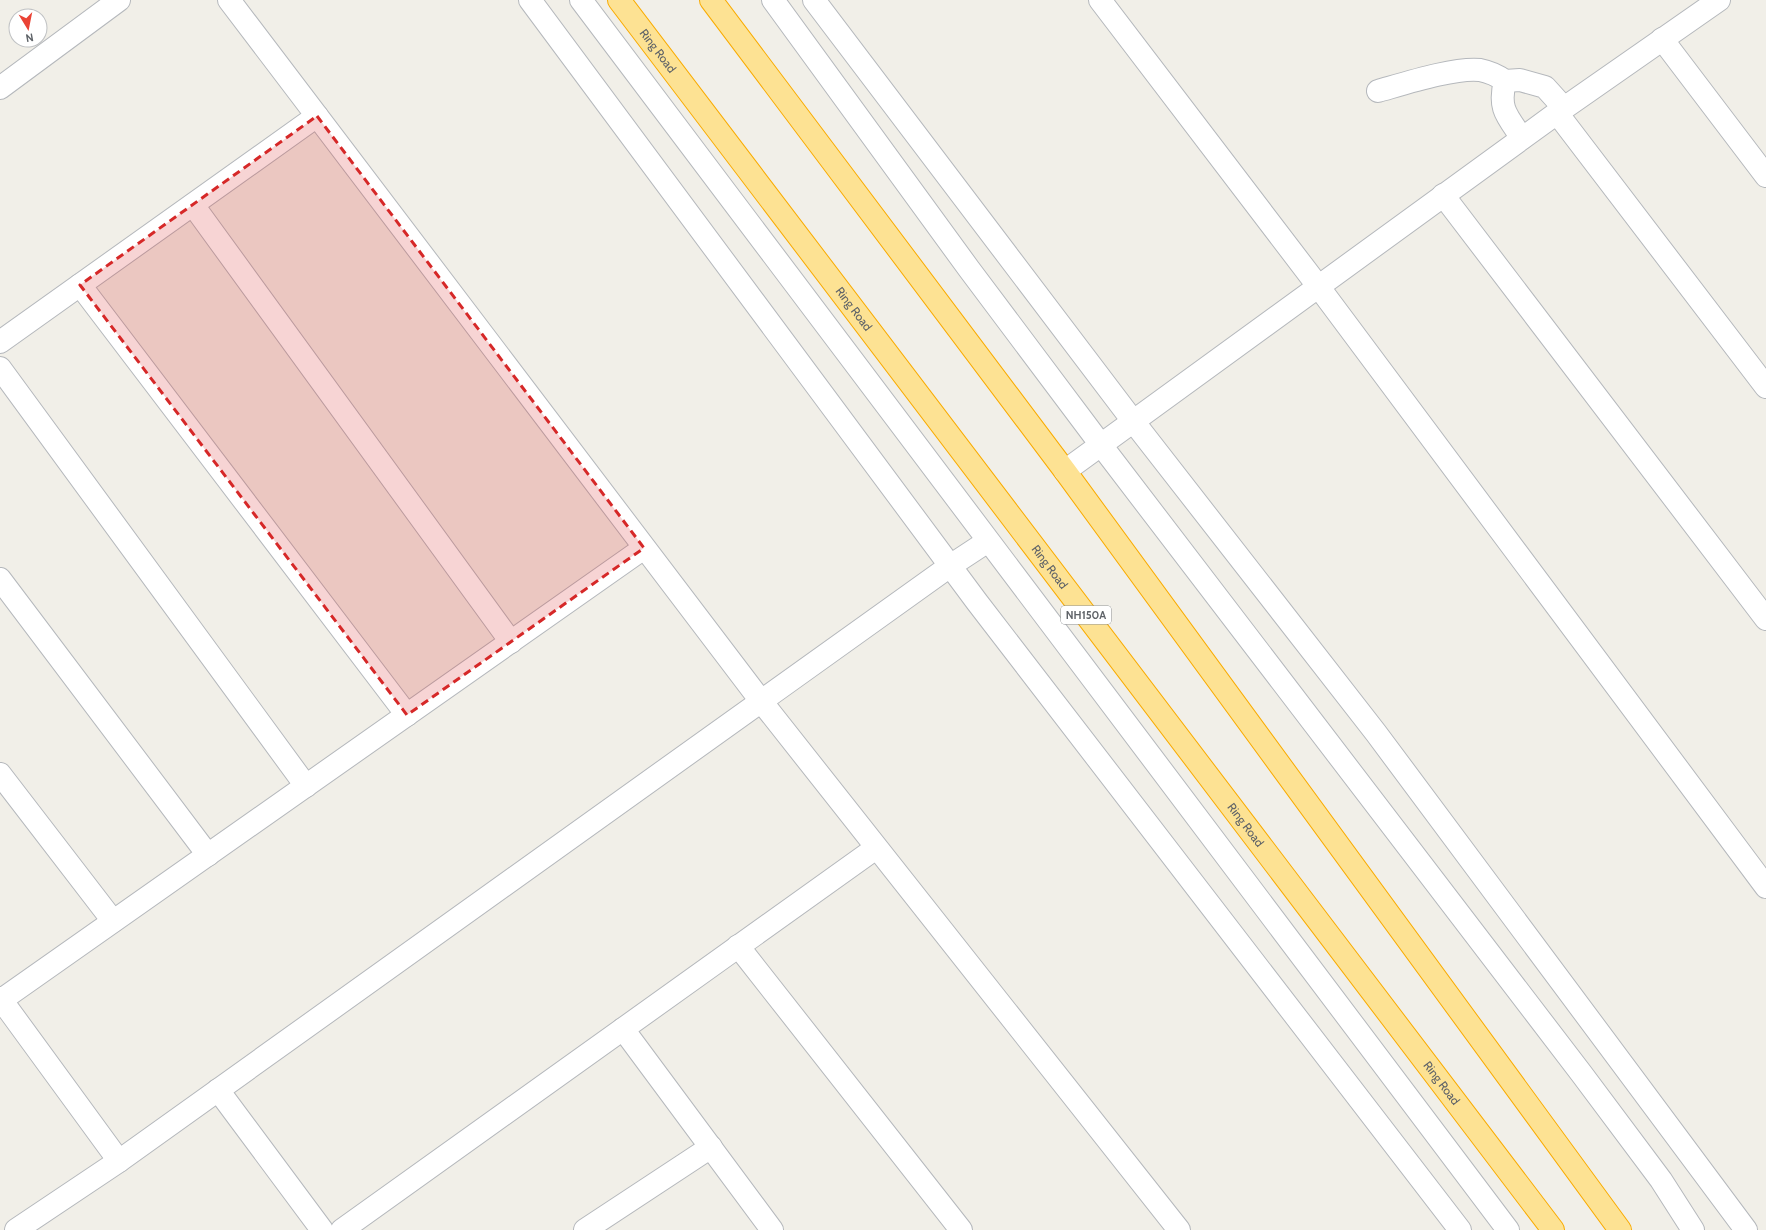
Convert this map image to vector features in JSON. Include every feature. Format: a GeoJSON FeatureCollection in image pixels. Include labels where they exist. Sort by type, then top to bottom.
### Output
{"type":"FeatureCollection","features":[{"type":"Feature","properties":{"kind":"highway","name":"Ring Road"},"geometry":{"type":"LineString","coordinates":[[619,0],[1553,1230]]}},
{"type":"Feature","properties":{"kind":"highway"},"geometry":{"type":"LineString","coordinates":[[711,0],[1065,471],[1620,1230]]}},
{"type":"Feature","properties":{"kind":"street"},"geometry":{"type":"LineString","coordinates":[[0,88],[120,0]]}},
{"type":"Feature","properties":{"kind":"street"},"geometry":{"type":"LineString","coordinates":[[229,0],[761,701],[1179,1230]]}},
{"type":"Feature","properties":{"kind":"street"},"geometry":{"type":"LineString","coordinates":[[530,0],[950,566],[1460,1230]]}},
{"type":"Feature","properties":{"kind":"street"},"geometry":{"type":"LineString","coordinates":[[581,0],[1508,1230]]}},
{"type":"Feature","properties":{"kind":"street"},"geometry":{"type":"LineString","coordinates":[[773,0],[969,269],[1101,445],[1581,1073],[1661,1180],[1693,1230]]}},
{"type":"Feature","properties":{"kind":"street"},"geometry":{"type":"LineString","coordinates":[[814,0],[1133,421],[1376,733],[1746,1230]]}},
{"type":"Feature","properties":{"kind":"street"},"geometry":{"type":"LineString","coordinates":[[1100,0],[1318,286],[1766,887]]}},
{"type":"Feature","properties":{"kind":"street"},"geometry":{"type":"LineString","coordinates":[[1065,471],[1560,110],[1719,0]]}},
{"type":"Feature","properties":{"kind":"street"},"geometry":{"type":"LineString","coordinates":[[1662,39],[1766,176]]}},
{"type":"Feature","properties":{"kind":"street"},"geometry":{"type":"LineString","coordinates":[[1378,91],[1454,72],[1478,70],[1494,74],[1505,81],[1520,80],[1545,87],[1560,110],[1766,387]]}},
{"type":"Feature","properties":{"kind":"street"},"geometry":{"type":"LineString","coordinates":[[1505,81],[1501,98],[1507,116],[1522,138]]}},
{"type":"Feature","properties":{"kind":"street"},"geometry":{"type":"LineString","coordinates":[[0,342],[317,116]]}},
{"type":"Feature","properties":{"kind":"street"},"geometry":{"type":"LineString","coordinates":[[1443,196],[1766,619]]}},
{"type":"Feature","properties":{"kind":"street"},"geometry":{"type":"LineString","coordinates":[[193,205],[511,642]]}},
{"type":"Feature","properties":{"kind":"street"},"geometry":{"type":"LineString","coordinates":[[80,285],[407,715]]}},
{"type":"Feature","properties":{"kind":"street"},"geometry":{"type":"LineString","coordinates":[[0,368],[306,786]]}},
{"type":"Feature","properties":{"kind":"street"},"geometry":{"type":"LineString","coordinates":[[16,1230],[119,1161],[950,566],[988,541]]}},
{"type":"Feature","properties":{"kind":"street"},"geometry":{"type":"LineString","coordinates":[[119,1161],[0,1000],[644,548]]}},
{"type":"Feature","properties":{"kind":"street"},"geometry":{"type":"LineString","coordinates":[[0,579],[208,855]]}},
{"type":"Feature","properties":{"kind":"street"},"geometry":{"type":"LineString","coordinates":[[0,774],[113,922]]}},
{"type":"Feature","properties":{"kind":"street"},"geometry":{"type":"LineString","coordinates":[[342,1230],[876,848]]}},
{"type":"Feature","properties":{"kind":"street"},"geometry":{"type":"LineString","coordinates":[[738,946],[961,1230]]}},
{"type":"Feature","properties":{"kind":"street"},"geometry":{"type":"LineString","coordinates":[[623,1029],[772,1230]]}},
{"type":"Feature","properties":{"kind":"street"},"geometry":{"type":"LineString","coordinates":[[218,1090],[322,1230]]}},
{"type":"Feature","properties":{"kind":"street"},"geometry":{"type":"LineString","coordinates":[[585,1230],[711,1147]]}},
{"type":"Feature","properties":{"kind":"highlighted area"},"geometry":{"type":"Polygon","coordinates":[[[317,116],[644,548],[407,715],[80,285],[317,116]]]}}]}
